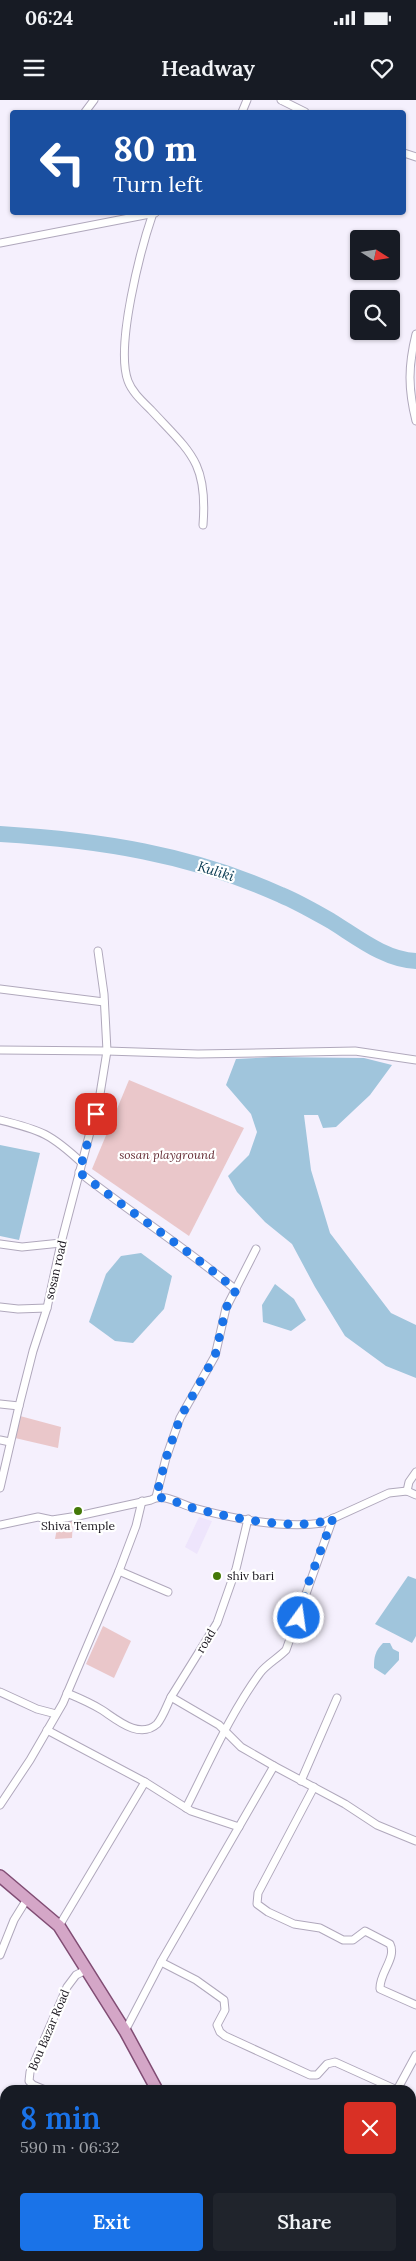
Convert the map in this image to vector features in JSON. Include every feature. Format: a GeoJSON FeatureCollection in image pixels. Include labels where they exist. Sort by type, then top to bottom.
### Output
{"type":"FeatureCollection","features":[{"type":"Feature","properties":{"kind":"main road"},"geometry":{"type":"LineString","coordinates":[[0,1876],[59,1926],[125,2031],[154,2085]]}},
{"type":"Feature","properties":{"kind":"street"},"geometry":{"type":"LineString","coordinates":[[281,100],[301,110]]}},
{"type":"Feature","properties":{"kind":"street"},"geometry":{"type":"LineString","coordinates":[[0,243],[144,215]]}},
{"type":"Feature","properties":{"kind":"street"},"geometry":{"type":"LineString","coordinates":[[153,215],[142,249],[128,320],[125,345],[126,378],[136,395],[176,435],[194,459],[204,492],[202,525]]}},
{"type":"Feature","properties":{"kind":"street"},"geometry":{"type":"LineString","coordinates":[[416,336],[409,377],[416,421]]}},
{"type":"Feature","properties":{"kind":"street","name":"sosan road"},"geometry":{"type":"LineString","coordinates":[[0,1488],[33,1350],[47,1308],[61,1243],[100,1094],[106,1051],[104,1002],[98,951]]}},
{"type":"Feature","properties":{"kind":"street"},"geometry":{"type":"LineString","coordinates":[[0,988],[104,1002]]}},
{"type":"Feature","properties":{"kind":"street"},"geometry":{"type":"LineString","coordinates":[[0,1050],[198,1054],[354,1051],[416,1060]]}},
{"type":"Feature","properties":{"kind":"street"},"geometry":{"type":"LineString","coordinates":[[0,1120],[33,1128],[47,1134],[82,1163]]}},
{"type":"Feature","properties":{"kind":"street"},"geometry":{"type":"LineString","coordinates":[[79,1172],[197,1258],[236,1290]]}},
{"type":"Feature","properties":{"kind":"street"},"geometry":{"type":"LineString","coordinates":[[0,1244],[22,1246],[61,1243]]}},
{"type":"Feature","properties":{"kind":"street"},"geometry":{"type":"LineString","coordinates":[[154,1498],[180,1418],[215,1356],[226,1308],[256,1249]]}},
{"type":"Feature","properties":{"kind":"street"},"geometry":{"type":"LineString","coordinates":[[1,1308],[47,1308]]}},
{"type":"Feature","properties":{"kind":"street"},"geometry":{"type":"LineString","coordinates":[[0,1404],[19,1406]]}},
{"type":"Feature","properties":{"kind":"street"},"geometry":{"type":"LineString","coordinates":[[0,1440],[10,1442]]}},
{"type":"Feature","properties":{"kind":"street"},"geometry":{"type":"LineString","coordinates":[[407,1491],[409,1482],[416,1472]]}},
{"type":"Feature","properties":{"kind":"street"},"geometry":{"type":"LineString","coordinates":[[0,1525],[38,1517],[52,1520],[78,1516],[154,1498],[168,1498],[194,1508],[248,1519],[315,1524],[389,1493],[407,1491],[416,1495]]}},
{"type":"Feature","properties":{"kind":"street"},"geometry":{"type":"LineString","coordinates":[[0,1805],[47,1730],[67,1693],[119,1570],[136,1526],[142,1501]]}},
{"type":"Feature","properties":{"kind":"street"},"geometry":{"type":"LineString","coordinates":[[186,1808],[226,1730],[261,1673],[286,1650],[290,1643],[308,1584],[333,1518]]}},
{"type":"Feature","properties":{"kind":"street","name":"road"},"geometry":{"type":"LineString","coordinates":[[67,1693],[90,1703],[120,1723],[141,1729],[150,1728],[158,1722],[171,1696],[205,1644],[220,1616],[248,1519]]}},
{"type":"Feature","properties":{"kind":"street"},"geometry":{"type":"LineString","coordinates":[[119,1570],[168,1592]]}},
{"type":"Feature","properties":{"kind":"street"},"geometry":{"type":"LineString","coordinates":[[0,1692],[37,1709],[56,1714]]}},
{"type":"Feature","properties":{"kind":"street"},"geometry":{"type":"LineString","coordinates":[[171,1696],[226,1730],[241,1747],[345,1804],[378,1825],[416,1842]]}},
{"type":"Feature","properties":{"kind":"street"},"geometry":{"type":"LineString","coordinates":[[301,1781],[337,1698]]}},
{"type":"Feature","properties":{"kind":"street"},"geometry":{"type":"LineString","coordinates":[[47,1730],[145,1782],[186,1808],[239,1827]]}},
{"type":"Feature","properties":{"kind":"street"},"geometry":{"type":"LineString","coordinates":[[125,2031],[161,1962],[274,1766]]}},
{"type":"Feature","properties":{"kind":"street"},"geometry":{"type":"LineString","coordinates":[[59,1926],[145,1782]]}},
{"type":"Feature","properties":{"kind":"street"},"geometry":{"type":"LineString","coordinates":[[314,1788],[258,1893],[257,1904],[288,1922],[320,1928],[343,1940],[353,1940],[365,1931],[383,1939],[390,1944],[392,1952],[382,1975],[380,1989],[416,2005]]}},
{"type":"Feature","properties":{"kind":"street"},"geometry":{"type":"LineString","coordinates":[[0,1955],[14,1920],[27,1899]]}},
{"type":"Feature","properties":{"kind":"street"},"geometry":{"type":"LineString","coordinates":[[161,1962],[196,1980],[224,2000],[225,2010],[217,2025],[220,2032],[225,2036],[310,2075],[317,2075],[327,2064],[335,2062],[386,2085]]}},
{"type":"Feature","properties":{"kind":"street","name":"Bou Bazar Road"},"geometry":{"type":"LineString","coordinates":[[33,2085],[29,2081],[30,2072],[65,1991],[76,1975],[86,1970]]}},
{"type":"Feature","properties":{"kind":"street"},"geometry":{"type":"LineString","coordinates":[[400,2085],[416,2055]]}},
{"type":"Feature","properties":{"kind":"shaded area"},"geometry":{"type":"Polygon","coordinates":[[[199,1517],[212,1521],[197,1554],[185,1547],[199,1517]]]}},
{"type":"Feature","properties":{"kind":"green space","name":"sosan playground"},"geometry":{"type":"Polygon","coordinates":[[[129,1080],[244,1128],[189,1236],[92,1169],[129,1080]]]}},
{"type":"Feature","properties":{"kind":"green space"},"geometry":{"type":"Polygon","coordinates":[[[20,1416],[61,1427],[58,1448],[15,1438],[20,1416]]]}},
{"type":"Feature","properties":{"kind":"green space"},"geometry":{"type":"Polygon","coordinates":[[[73,1519],[72,1538],[55,1539],[58,1523],[73,1519]]]}},
{"type":"Feature","properties":{"kind":"green space"},"geometry":{"type":"Polygon","coordinates":[[[103,1626],[131,1641],[114,1678],[86,1664],[103,1626]]]}},
{"type":"Feature","properties":{"kind":"water"},"geometry":{"type":"Polygon","coordinates":[[[272,1057],[364,1058],[392,1065],[370,1095],[336,1127],[323,1128],[318,1115],[304,1115],[311,1170],[330,1233],[391,1313],[416,1325],[416,1378],[386,1366],[345,1336],[315,1287],[292,1244],[265,1222],[237,1192],[228,1176],[249,1155],[257,1132],[251,1114],[226,1085],[236,1059],[272,1057]]]}},
{"type":"Feature","properties":{"kind":"water"},"geometry":{"type":"Polygon","coordinates":[[[0,1145],[40,1153],[19,1240],[0,1236],[0,1145]]]}},
{"type":"Feature","properties":{"kind":"water"},"geometry":{"type":"Polygon","coordinates":[[[141,1253],[172,1276],[164,1309],[133,1343],[115,1341],[89,1322],[106,1274],[121,1256],[141,1253]]]}},
{"type":"Feature","properties":{"kind":"water"},"geometry":{"type":"Polygon","coordinates":[[[275,1284],[294,1299],[306,1320],[291,1331],[263,1322],[262,1305],[275,1284]]]}},
{"type":"Feature","properties":{"kind":"water"},"geometry":{"type":"Polygon","coordinates":[[[408,1576],[416,1579],[416,1636],[412,1643],[375,1624],[408,1576]]]}},
{"type":"Feature","properties":{"kind":"water"},"geometry":{"type":"Polygon","coordinates":[[[383,1643],[390,1643],[393,1649],[399,1652],[399,1660],[385,1675],[374,1668],[376,1654],[383,1643]]]}},
{"type":"Feature","properties":{"kind":"waterway","name":"Kuliki"},"geometry":{"type":"LineString","coordinates":[[0,834],[108,845],[144,851],[213,869],[294,901],[393,957],[416,961]]}},
{"type":"Feature","properties":{"kind":"place","name":"Shiva Temple"},"geometry":{"type":"Point","coordinates":[78,1511]}},
{"type":"Feature","properties":{"kind":"place","name":"shiv bari"},"geometry":{"type":"Point","coordinates":[217,1576]}},
{"type":"Feature","properties":{"kind":"route"},"geometry":{"type":"LineString","coordinates":[[96,1114],[79,1172],[197,1258],[236,1290],[226,1308],[215,1356],[180,1418],[160,1476],[156,1497],[168,1498],[194,1508],[270,1522],[315,1524],[323,1523],[333,1518],[308,1584],[299,1618]]}}]}
